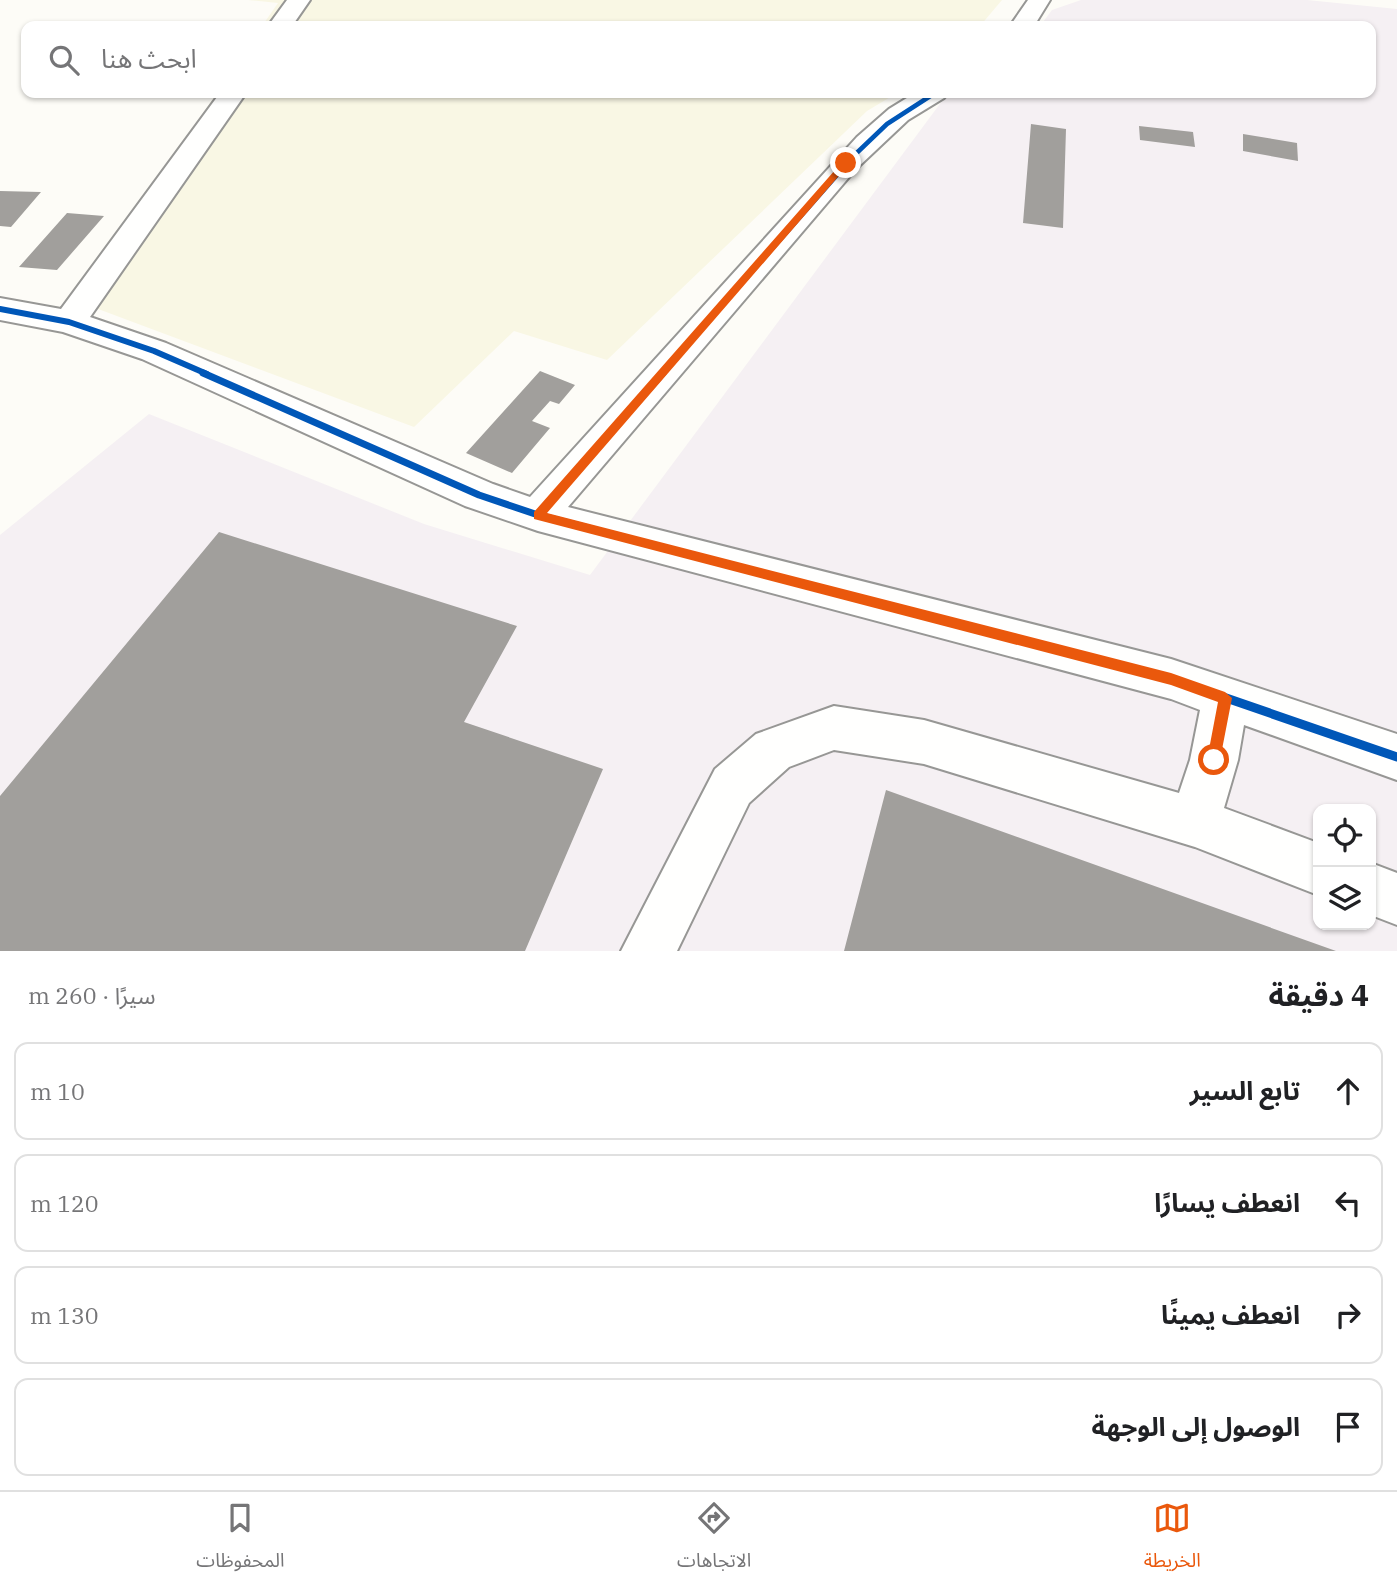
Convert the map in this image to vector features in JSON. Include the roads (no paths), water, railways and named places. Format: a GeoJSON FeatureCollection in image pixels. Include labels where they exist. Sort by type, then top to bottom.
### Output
{"type":"FeatureCollection","features":[{"type":"Feature","properties":{"kind":"street"},"geometry":{"type":"LineString","coordinates":[[284,21],[299,0]]}},
{"type":"Feature","properties":{"kind":"street"},"geometry":{"type":"LineString","coordinates":[[1025,21],[1039,0]]}},
{"type":"Feature","properties":{"kind":"street"},"geometry":{"type":"LineString","coordinates":[[69,322],[229,98]]}},
{"type":"Feature","properties":{"kind":"street"},"geometry":{"type":"LineString","coordinates":[[538,515],[846,163],[880,128],[924,98]]}},
{"type":"Feature","properties":{"kind":"street"},"geometry":{"type":"LineString","coordinates":[[0,309],[69,322],[154,351],[479,495],[538,515],[1171,679],[1397,757]]}},
{"type":"Feature","properties":{"kind":"street"},"geometry":{"type":"LineString","coordinates":[[1195,821],[1214,760],[1225,698]]}},
{"type":"Feature","properties":{"kind":"street"},"geometry":{"type":"LineString","coordinates":[[648,951],[732,786],[773,750],[834,728],[923,742],[1195,821],[1313,867]]}},
{"type":"Feature","properties":{"kind":"street"},"geometry":{"type":"LineString","coordinates":[[1376,891],[1397,899]]}}]}
